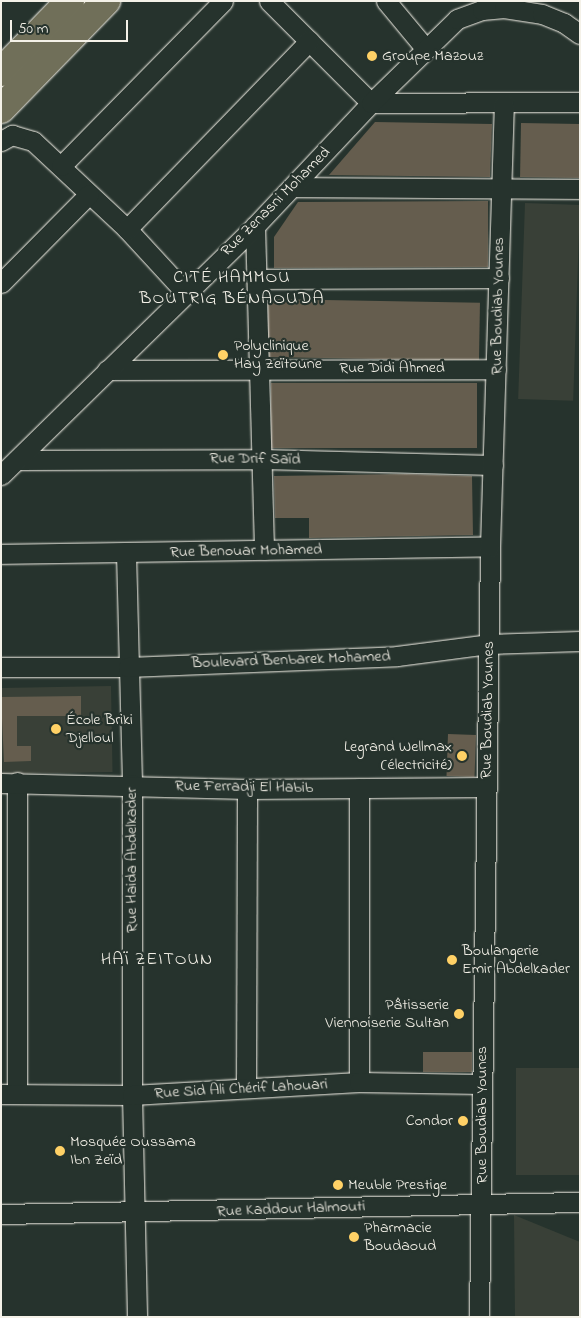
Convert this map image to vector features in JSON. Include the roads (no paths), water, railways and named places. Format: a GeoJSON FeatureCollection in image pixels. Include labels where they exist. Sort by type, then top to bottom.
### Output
{"type":"FeatureCollection","features":[{"type":"Feature","properties":{"kind":"highway"},"geometry":{"type":"LineString","coordinates":[[1,72],[70,1]]}},
{"type":"Feature","properties":{"kind":"highway"},"geometry":{"type":"LineString","coordinates":[[1,109],[106,1]]}},
{"type":"Feature","properties":{"kind":"street"},"geometry":{"type":"LineString","coordinates":[[60,166],[223,1]]}},
{"type":"Feature","properties":{"kind":"street"},"geometry":{"type":"LineString","coordinates":[[269,1],[371,103],[504,104],[580,102]]}},
{"type":"Feature","properties":{"kind":"street"},"geometry":{"type":"LineString","coordinates":[[386,1],[425,48]]}},
{"type":"Feature","properties":{"kind":"street","name":"Rue Zenasni Mohamed"},"geometry":{"type":"LineString","coordinates":[[1,475],[294,187],[371,103],[425,48],[457,19],[482,10],[504,8],[542,14],[564,23],[580,34]]}},
{"type":"Feature","properties":{"kind":"street"},"geometry":{"type":"LineString","coordinates":[[127,229],[309,41]]}},
{"type":"Feature","properties":{"kind":"street","name":"Rue Boudiab Younes"},"geometry":{"type":"LineString","coordinates":[[479,1317],[490,546],[504,104]]}},
{"type":"Feature","properties":{"kind":"street"},"geometry":{"type":"LineString","coordinates":[[1,141],[12,135],[23,136],[33,141],[127,229],[186,292]]}},
{"type":"Feature","properties":{"kind":"street"},"geometry":{"type":"LineString","coordinates":[[294,187],[501,186],[580,189]]}},
{"type":"Feature","properties":{"kind":"street"},"geometry":{"type":"LineString","coordinates":[[1,283],[88,194]]}},
{"type":"Feature","properties":{"kind":"street"},"geometry":{"type":"LineString","coordinates":[[254,226],[261,367],[264,550]]}},
{"type":"Feature","properties":{"kind":"street"},"geometry":{"type":"LineString","coordinates":[[256,279],[499,278]]}},
{"type":"Feature","properties":{"kind":"street","name":"Rue Didi Ahmed"},"geometry":{"type":"LineString","coordinates":[[107,370],[261,367],[496,369]]}},
{"type":"Feature","properties":{"kind":"street","name":"Rue Drif Saïd"},"geometry":{"type":"LineString","coordinates":[[17,460],[262,459],[493,465]]}},
{"type":"Feature","properties":{"kind":"street","name":"Rue Benouar Mohamed"},"geometry":{"type":"LineString","coordinates":[[1,554],[490,546]]}},
{"type":"Feature","properties":{"kind":"street","name":"Rue Haida Abdelkader"},"geometry":{"type":"LineString","coordinates":[[126,552],[132,784],[132,1095],[137,1317]]}},
{"type":"Feature","properties":{"kind":"street","name":"Boulevard Benbarek Mohamed"},"geometry":{"type":"LineString","coordinates":[[1,667],[128,667],[397,656],[490,644],[580,641]]}},
{"type":"Feature","properties":{"kind":"street"},"geometry":{"type":"LineString","coordinates":[[9,782],[9,1094]]}},
{"type":"Feature","properties":{"kind":"street","name":"Rue Ferradji El Habib"},"geometry":{"type":"LineString","coordinates":[[9,782],[132,784],[247,789],[486,787]]}},
{"type":"Feature","properties":{"kind":"street"},"geometry":{"type":"LineString","coordinates":[[359,788],[359,1082]]}},
{"type":"Feature","properties":{"kind":"street"},"geometry":{"type":"LineString","coordinates":[[246,1086],[247,789]]}},
{"type":"Feature","properties":{"kind":"street","name":"Rue Sid Ali Chérif Lahouari"},"geometry":{"type":"LineString","coordinates":[[9,1094],[132,1095],[246,1086],[359,1082],[481,1084]]}},
{"type":"Feature","properties":{"kind":"street","name":"Rue Kaddour Halmouti"},"geometry":{"type":"LineString","coordinates":[[1,1214],[134,1213],[580,1202]]}},
{"type":"Feature","properties":{"kind":"place","name":"Groupe Mazouz"},"geometry":{"type":"Point","coordinates":[372,56]}},
{"type":"Feature","properties":{"kind":"place","name":"Polyclinique Hay Zeïtoune"},"geometry":{"type":"Point","coordinates":[223,355]}},
{"type":"Feature","properties":{"kind":"place","name":"École Briki Djelloul"},"geometry":{"type":"Point","coordinates":[56,729]}},
{"type":"Feature","properties":{"kind":"place","name":"Legrand Wellmax (électricité)"},"geometry":{"type":"Point","coordinates":[462,756]}},
{"type":"Feature","properties":{"kind":"place","name":"Boulangerie Emir Abdelkader"},"geometry":{"type":"Point","coordinates":[452,960]}},
{"type":"Feature","properties":{"kind":"place","name":"Pâtisserie Viennoiserie Sultan"},"geometry":{"type":"Point","coordinates":[459,1014]}},
{"type":"Feature","properties":{"kind":"place","name":"Condor"},"geometry":{"type":"Point","coordinates":[463,1121]}},
{"type":"Feature","properties":{"kind":"place","name":"Mosquée Oussama Ibn Zeïd"},"geometry":{"type":"Point","coordinates":[60,1151]}},
{"type":"Feature","properties":{"kind":"place","name":"Meuble Prestige"},"geometry":{"type":"Point","coordinates":[338,1185]}},
{"type":"Feature","properties":{"kind":"place","name":"Pharmacie Boudaoud"},"geometry":{"type":"Point","coordinates":[354,1237]}},
{"type":"Feature","properties":{"kind":"district","name":"CITÉ HAMMOU BOUTRIG BÉNAOUDA"},"geometry":{"type":"Point","coordinates":[232,289]}},
{"type":"Feature","properties":{"kind":"district","name":"HAÏ ZEITOUN"},"geometry":{"type":"Point","coordinates":[157,960]}}]}
